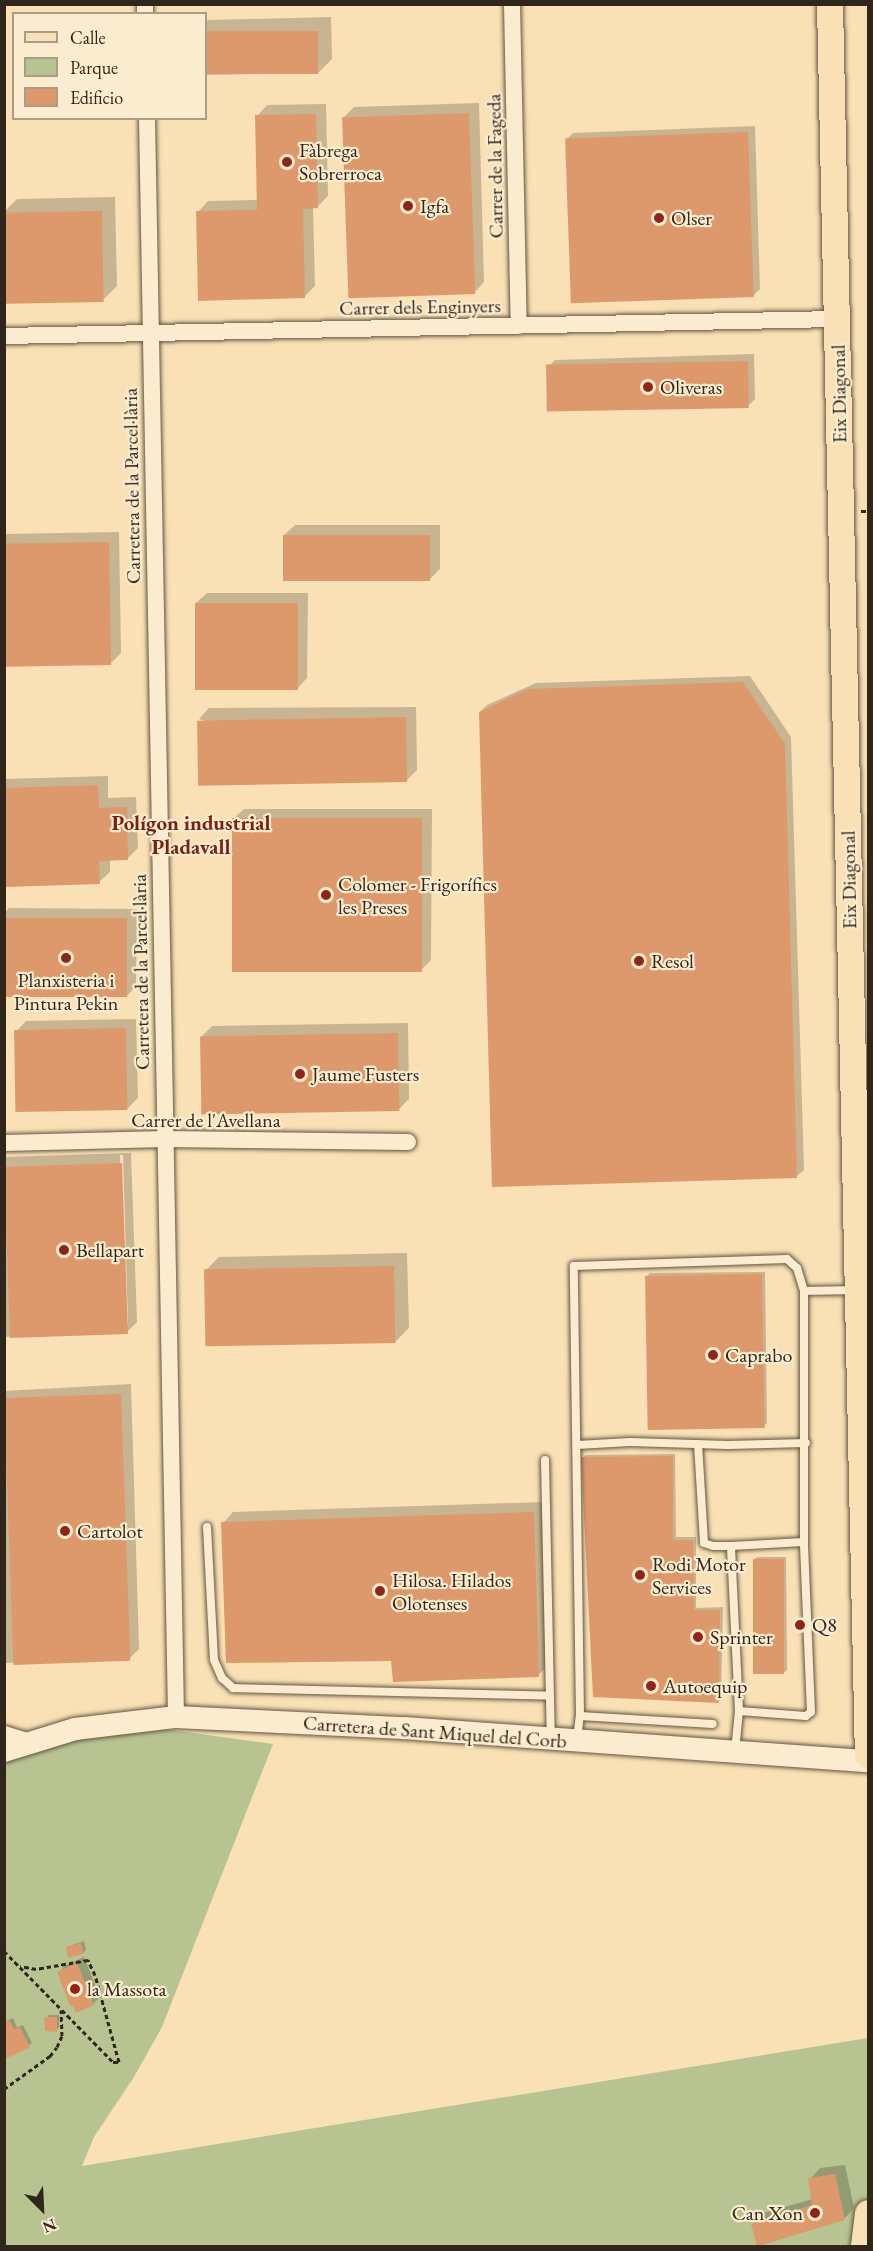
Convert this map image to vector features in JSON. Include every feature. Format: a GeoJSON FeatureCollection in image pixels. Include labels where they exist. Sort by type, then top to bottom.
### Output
{"type":"FeatureCollection","features":[{"type":"Feature","properties":{"kind":"main road","name":"Eix Diagonal"},"geometry":{"type":"LineString","coordinates":[[830,4],[868,1756]]}},
{"type":"Feature","properties":{"kind":"main road"},"geometry":{"type":"LineString","coordinates":[[864,2247],[868,2213]]}},
{"type":"Feature","properties":{"kind":"street","name":"Carrer de la Fageda"},"geometry":{"type":"LineString","coordinates":[[512,4],[519,326]]}},
{"type":"Feature","properties":{"kind":"street","name":"Carretera de la Parcel·lària"},"geometry":{"type":"LineString","coordinates":[[147,120],[176,1717]]}},
{"type":"Feature","properties":{"kind":"street","name":"Carrer dels Enginyers"},"geometry":{"type":"LineString","coordinates":[[4,336],[837,320]]}},
{"type":"Feature","properties":{"kind":"street","name":"Carrer de l'Avellana"},"geometry":{"type":"LineString","coordinates":[[4,1143],[165,1139],[408,1142]]}},
{"type":"Feature","properties":{"kind":"street","name":"Carretera de Sant Miquel del Corb"},"geometry":{"type":"LineString","coordinates":[[4,1751],[75,1729],[176,1717],[404,1728],[868,1761]]}},
{"type":"Feature","properties":{"kind":"street"},"geometry":{"type":"LineString","coordinates":[[4,1734],[31,1742]]}},
{"type":"Feature","properties":{"kind":"lane"},"geometry":{"type":"LineString","coordinates":[[576,1740],[580,1716],[573,1274],[574,1266],[578,1265],[787,1258],[797,1268],[804,1291],[806,1443],[804,1542],[811,1712],[806,1716],[739,1711]]}},
{"type":"Feature","properties":{"kind":"lane"},"geometry":{"type":"LineString","coordinates":[[804,1291],[858,1290]]}},
{"type":"Feature","properties":{"kind":"lane"},"geometry":{"type":"LineString","coordinates":[[577,1445],[630,1442],[728,1445],[806,1443]]}},
{"type":"Feature","properties":{"kind":"lane"},"geometry":{"type":"LineString","coordinates":[[698,1444],[705,1545],[804,1542]]}},
{"type":"Feature","properties":{"kind":"lane"},"geometry":{"type":"LineString","coordinates":[[545,1460],[551,1739]]}},
{"type":"Feature","properties":{"kind":"lane"},"geometry":{"type":"LineString","coordinates":[[207,1527],[214,1660],[222,1678],[233,1688],[550,1696]]}},
{"type":"Feature","properties":{"kind":"lane"},"geometry":{"type":"LineString","coordinates":[[731,1546],[739,1711],[735,1752]]}},
{"type":"Feature","properties":{"kind":"lane"},"geometry":{"type":"LineString","coordinates":[[580,1716],[713,1724]]}},
{"type":"Feature","properties":{"kind":"path"},"geometry":{"type":"LineString","coordinates":[[4,1951],[113,2062],[119,2062],[95,1975],[87,1960],[36,1969],[20,1966]]}},
{"type":"Feature","properties":{"kind":"path"},"geometry":{"type":"LineString","coordinates":[[4,2089],[50,2056],[57,2047],[62,2036],[61,2008]]}},
{"type":"Feature","properties":{"kind":"green space"},"geometry":{"type":"Polygon","coordinates":[[[144,1726],[273,1744],[162,2027],[134,2077],[94,2137],[82,2166],[868,2038],[868,2246],[5,2246],[4,1747],[144,1726]]]}},
{"type":"Feature","properties":{"kind":"building"},"geometry":{"type":"Polygon","coordinates":[[[207,31],[318,31],[318,74],[207,74],[207,31]]]}},
{"type":"Feature","properties":{"kind":"building","name":"Igfa"},"geometry":{"type":"Polygon","coordinates":[[[469,113],[475,294],[348,298],[342,117],[469,113]]]}},
{"type":"Feature","properties":{"kind":"building","name":"Fàbrega Sobrerroca"},"geometry":{"type":"Polygon","coordinates":[[[316,114],[318,208],[303,209],[305,298],[198,301],[196,211],[257,210],[255,115],[316,114]]]}},
{"type":"Feature","properties":{"kind":"building","name":"Olser"},"geometry":{"type":"Polygon","coordinates":[[[748,132],[754,297],[571,303],[565,138],[748,132]]]}},
{"type":"Feature","properties":{"kind":"building"},"geometry":{"type":"Polygon","coordinates":[[[102,211],[104,302],[6,304],[4,213],[102,211]]]}},
{"type":"Feature","properties":{"kind":"building","name":"Oliveras"},"geometry":{"type":"Polygon","coordinates":[[[748,361],[749,408],[547,412],[546,365],[748,361]]]}},
{"type":"Feature","properties":{"kind":"building"},"geometry":{"type":"Polygon","coordinates":[[[283,535],[430,535],[430,581],[283,581],[283,535]]]}},
{"type":"Feature","properties":{"kind":"building"},"geometry":{"type":"Polygon","coordinates":[[[109,542],[111,665],[6,667],[4,544],[109,542]]]}},
{"type":"Feature","properties":{"kind":"building"},"geometry":{"type":"Polygon","coordinates":[[[195,603],[298,603],[298,690],[195,690],[195,603]]]}},
{"type":"Feature","properties":{"kind":"building","name":"Resol"},"geometry":{"type":"Polygon","coordinates":[[[743,682],[785,744],[797,1178],[492,1187],[479,712],[528,689],[743,682]]]}},
{"type":"Feature","properties":{"kind":"building"},"geometry":{"type":"Polygon","coordinates":[[[406,717],[407,782],[198,786],[197,721],[406,717]]]}},
{"type":"Feature","properties":{"kind":"building"},"geometry":{"type":"Polygon","coordinates":[[[98,785],[99,808],[127,807],[128,860],[99,861],[100,884],[4,887],[4,788],[98,785]]]}},
{"type":"Feature","properties":{"kind":"building","name":"Colomer - Frigorífics les Preses"},"geometry":{"type":"Polygon","coordinates":[[[232,818],[422,818],[422,972],[232,972],[232,818]]]}},
{"type":"Feature","properties":{"kind":"building","name":"Planxisteria i Pintura Pekin"},"geometry":{"type":"Polygon","coordinates":[[[5,918],[127,918],[127,997],[5,997],[5,918]]]}},
{"type":"Feature","properties":{"kind":"building"},"geometry":{"type":"Polygon","coordinates":[[[126,1028],[127,1110],[15,1112],[14,1030],[126,1028]]]}},
{"type":"Feature","properties":{"kind":"building","name":"Jaume Fusters"},"geometry":{"type":"Polygon","coordinates":[[[398,1033],[399,1111],[201,1114],[200,1036],[398,1033]]]}},
{"type":"Feature","properties":{"kind":"building","name":"Bellapart"},"geometry":{"type":"Polygon","coordinates":[[[122,1163],[128,1334],[10,1338],[4,1167],[122,1163]]]}},
{"type":"Feature","properties":{"kind":"building"},"geometry":{"type":"Polygon","coordinates":[[[394,1266],[395,1343],[205,1346],[204,1269],[394,1266]]]}},
{"type":"Feature","properties":{"kind":"building"},"geometry":{"type":"Polygon","coordinates":[[[762,1274],[765,1428],[648,1430],[645,1276],[762,1274]]]}},
{"type":"Feature","properties":{"kind":"building","name":"Cartolot"},"geometry":{"type":"Polygon","coordinates":[[[121,1394],[130,1661],[13,1665],[4,1398],[121,1394]]]}},
{"type":"Feature","properties":{"kind":"building","name":"Rodi Motor Services"},"geometry":{"type":"Polygon","coordinates":[[[673,1456],[673,1540],[693,1540],[694,1610],[720,1610],[719,1703],[593,1697],[581,1457],[673,1456]]]}},
{"type":"Feature","properties":{"kind":"building","name":"Hilosa. Hilados Olotenses"},"geometry":{"type":"Polygon","coordinates":[[[534,1512],[539,1677],[393,1682],[391,1661],[226,1663],[221,1522],[534,1512]]]}},
{"type":"Feature","properties":{"kind":"building"},"geometry":{"type":"Polygon","coordinates":[[[753,1559],[784,1559],[784,1674],[753,1674],[753,1559]]]}},
{"type":"Feature","properties":{"kind":"building"},"geometry":{"type":"Polygon","coordinates":[[[81,1943],[84,1954],[68,1958],[66,1947],[81,1943]]]}},
{"type":"Feature","properties":{"kind":"building","name":"la Massota"},"geometry":{"type":"Polygon","coordinates":[[[77,1963],[94,2005],[76,2013],[73,2006],[70,2006],[57,1972],[77,1963]]]}},
{"type":"Feature","properties":{"kind":"building"},"geometry":{"type":"Polygon","coordinates":[[[44,2017],[57,2017],[57,2032],[45,2031],[44,2017]]]}},
{"type":"Feature","properties":{"kind":"building"},"geometry":{"type":"Polygon","coordinates":[[[9,2020],[14,2029],[20,2027],[30,2047],[5,2059],[4,2022],[9,2020]]]}},
{"type":"Feature","properties":{"kind":"building","name":"Can Xon"},"geometry":{"type":"Polygon","coordinates":[[[835,2174],[845,2220],[757,2246],[751,2224],[812,2205],[808,2178],[835,2174]]]}},
{"type":"Feature","properties":{"kind":"place","name":"Fàbrega Sobrerroca"},"geometry":{"type":"Point","coordinates":[287,162]}},
{"type":"Feature","properties":{"kind":"place","name":"Igfa"},"geometry":{"type":"Point","coordinates":[408,206]}},
{"type":"Feature","properties":{"kind":"place","name":"Olser"},"geometry":{"type":"Point","coordinates":[659,218]}},
{"type":"Feature","properties":{"kind":"place","name":"Oliveras"},"geometry":{"type":"Point","coordinates":[648,387]}},
{"type":"Feature","properties":{"kind":"place","name":"Colomer - Frigorífics les Preses"},"geometry":{"type":"Point","coordinates":[326,895]}},
{"type":"Feature","properties":{"kind":"place","name":"Planxisteria i Pintura Pekin"},"geometry":{"type":"Point","coordinates":[66,958]}},
{"type":"Feature","properties":{"kind":"place","name":"Resol"},"geometry":{"type":"Point","coordinates":[639,961]}},
{"type":"Feature","properties":{"kind":"place","name":"Jaume Fusters"},"geometry":{"type":"Point","coordinates":[300,1074]}},
{"type":"Feature","properties":{"kind":"place","name":"Bellapart"},"geometry":{"type":"Point","coordinates":[64,1250]}},
{"type":"Feature","properties":{"kind":"place","name":"Caprabo"},"geometry":{"type":"Point","coordinates":[713,1355]}},
{"type":"Feature","properties":{"kind":"place","name":"Cartolot"},"geometry":{"type":"Point","coordinates":[65,1531]}},
{"type":"Feature","properties":{"kind":"place","name":"Rodi Motor Services"},"geometry":{"type":"Point","coordinates":[640,1575]}},
{"type":"Feature","properties":{"kind":"place","name":"Hilosa. Hilados Olotenses"},"geometry":{"type":"Point","coordinates":[380,1591]}},
{"type":"Feature","properties":{"kind":"place","name":"Q8"},"geometry":{"type":"Point","coordinates":[800,1625]}},
{"type":"Feature","properties":{"kind":"place","name":"Sprinter"},"geometry":{"type":"Point","coordinates":[698,1637]}},
{"type":"Feature","properties":{"kind":"place","name":"Autoequip"},"geometry":{"type":"Point","coordinates":[651,1686]}},
{"type":"Feature","properties":{"kind":"place","name":"la Massota"},"geometry":{"type":"Point","coordinates":[75,1989]}},
{"type":"Feature","properties":{"kind":"place","name":"Can Xon"},"geometry":{"type":"Point","coordinates":[815,2213]}},
{"type":"Feature","properties":{"kind":"district","name":"Polígon industrial Pladavall"},"geometry":{"type":"Point","coordinates":[191,835]}}]}
